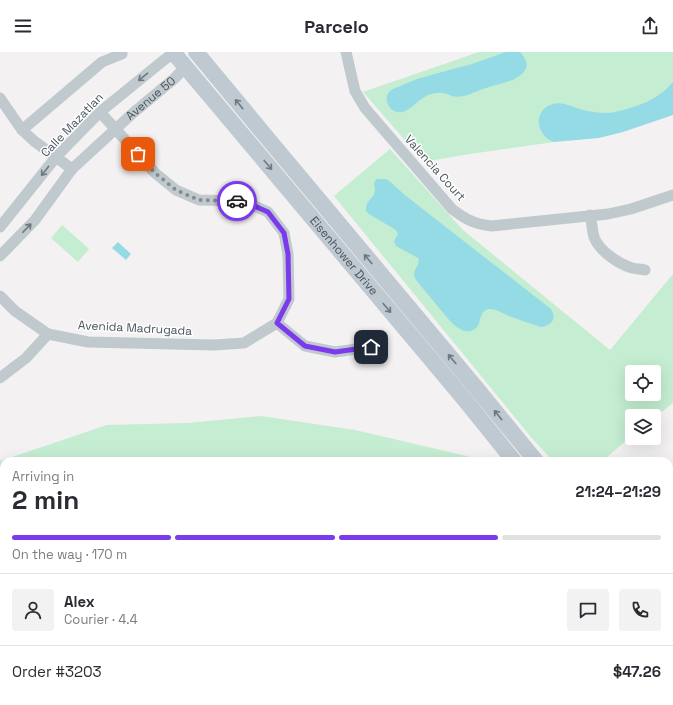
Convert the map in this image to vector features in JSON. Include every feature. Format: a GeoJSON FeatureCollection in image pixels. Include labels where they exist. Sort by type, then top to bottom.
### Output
{"type":"FeatureCollection","features":[{"type":"Feature","properties":{"kind":"main road","name":"Eisenhower Drive"},"geometry":{"type":"LineString","coordinates":[[174,52],[465,400],[510,456]]}},
{"type":"Feature","properties":{"kind":"main road","name":"Eisenhower Drive"},"geometry":{"type":"LineString","coordinates":[[200,53],[264,134],[533,457]]}},
{"type":"Feature","properties":{"kind":"main road"},"geometry":{"type":"LineString","coordinates":[[185,67],[200,53]]}},
{"type":"Feature","properties":{"kind":"street","name":"Calle Mazatlan"},"geometry":{"type":"LineString","coordinates":[[0,227],[56,157],[100,112],[174,52]]}},
{"type":"Feature","properties":{"kind":"street","name":"Valencia Court"},"geometry":{"type":"LineString","coordinates":[[346,52],[355,91],[365,108],[452,209],[460,216],[471,222],[492,226],[608,214],[631,209],[673,194]]}},
{"type":"Feature","properties":{"kind":"street"},"geometry":{"type":"LineString","coordinates":[[22,130],[102,62],[122,54]]}},
{"type":"Feature","properties":{"kind":"street","name":"Avenue 50"},"geometry":{"type":"LineString","coordinates":[[115,128],[175,78],[185,67]]}},
{"type":"Feature","properties":{"kind":"street"},"geometry":{"type":"LineString","coordinates":[[0,98],[22,130],[34,141],[72,169]]}},
{"type":"Feature","properties":{"kind":"street"},"geometry":{"type":"LineString","coordinates":[[100,112],[155,173],[176,190],[199,200],[243,201],[268,212],[284,233],[288,254],[289,299],[277,323],[305,346],[335,352],[371,347]]}},
{"type":"Feature","properties":{"kind":"street"},"geometry":{"type":"LineString","coordinates":[[0,256],[35,220],[72,169],[115,128]]}},
{"type":"Feature","properties":{"kind":"street"},"geometry":{"type":"LineString","coordinates":[[590,215],[594,238],[600,247],[622,263],[633,268],[645,270]]}},
{"type":"Feature","properties":{"kind":"street","name":"Avenida Madrugada"},"geometry":{"type":"LineString","coordinates":[[0,296],[15,311],[48,334],[88,342],[214,344],[244,342],[277,323]]}},
{"type":"Feature","properties":{"kind":"street"},"geometry":{"type":"LineString","coordinates":[[0,378],[26,358],[48,334]]}},
{"type":"Feature","properties":{"kind":"green space"},"geometry":{"type":"Polygon","coordinates":[[[479,52],[673,52],[673,112],[597,136],[424,162],[363,92],[479,52]]]}},
{"type":"Feature","properties":{"kind":"green space"},"geometry":{"type":"Polygon","coordinates":[[[390,149],[463,230],[610,350],[673,274],[673,403],[661,412],[661,409],[625,409],[625,442],[607,457],[549,457],[531,437],[334,196],[390,149]]]}},
{"type":"Feature","properties":{"kind":"green space"},"geometry":{"type":"Polygon","coordinates":[[[62,225],[89,249],[78,262],[51,238],[62,225]]]}},
{"type":"Feature","properties":{"kind":"green space"},"geometry":{"type":"Polygon","coordinates":[[[261,416],[355,430],[471,457],[12,457],[107,425],[188,423],[261,416]]]}},
{"type":"Feature","properties":{"kind":"water"},"geometry":{"type":"Polygon","coordinates":[[[506,52],[520,52],[526,61],[526,68],[524,71],[513,80],[464,96],[455,97],[444,93],[431,94],[402,112],[393,111],[388,104],[387,96],[393,89],[417,79],[469,65],[506,52]]]}},
{"type":"Feature","properties":{"kind":"water"},"geometry":{"type":"Polygon","coordinates":[[[673,82],[673,115],[623,132],[599,138],[554,142],[548,139],[540,129],[539,117],[546,107],[553,104],[565,104],[592,112],[611,113],[630,108],[656,97],[673,82]]]}},
{"type":"Feature","properties":{"kind":"water"},"geometry":{"type":"Polygon","coordinates":[[[377,179],[388,180],[406,196],[551,309],[554,316],[551,323],[541,327],[489,309],[483,312],[478,326],[473,330],[465,331],[456,326],[447,318],[416,280],[414,274],[419,260],[418,258],[396,246],[394,241],[398,234],[396,230],[366,211],[366,206],[375,193],[374,184],[377,179]]]}},
{"type":"Feature","properties":{"kind":"water"},"geometry":{"type":"Polygon","coordinates":[[[118,242],[131,254],[126,260],[112,248],[118,242]]]}},
{"type":"Feature","properties":{"kind":"way so far"},"geometry":{"type":"LineString","coordinates":[[138,154],[155,173],[176,190],[199,200],[237,201]]}},
{"type":"Feature","properties":{"kind":"route"},"geometry":{"type":"LineString","coordinates":[[237,201],[243,201],[268,212],[284,233],[288,254],[289,299],[277,323],[305,346],[335,352],[371,347]]}}]}
